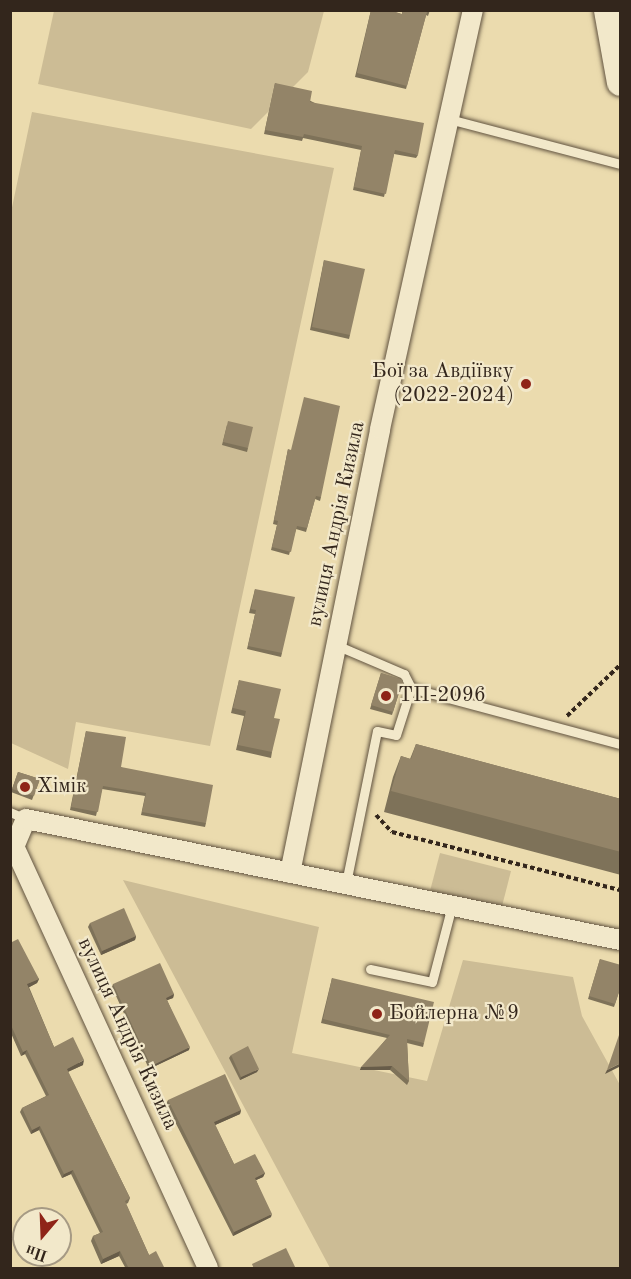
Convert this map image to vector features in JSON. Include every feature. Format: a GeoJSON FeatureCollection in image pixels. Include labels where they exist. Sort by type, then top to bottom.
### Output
{"type":"FeatureCollection","features":[{"type":"Feature","properties":{"kind":"main road"},"geometry":{"type":"LineString","coordinates":[[608,10],[621,82]]}},
{"type":"Feature","properties":{"kind":"street","name":"вулиця Андрія Кизила"},"geometry":{"type":"LineString","coordinates":[[290,873],[380,429],[473,10]]}},
{"type":"Feature","properties":{"kind":"street","name":"вулиця Андрія Кизила"},"geometry":{"type":"LineString","coordinates":[[18,815],[14,847],[208,1269]]}},
{"type":"Feature","properties":{"kind":"street"},"geometry":{"type":"LineString","coordinates":[[18,815],[621,940]]}},
{"type":"Feature","properties":{"kind":"lane"},"geometry":{"type":"LineString","coordinates":[[449,119],[621,164]]}},
{"type":"Feature","properties":{"kind":"lane"},"geometry":{"type":"LineString","coordinates":[[336,645],[404,674],[411,687],[396,735],[377,731],[346,883]]}},
{"type":"Feature","properties":{"kind":"lane"},"geometry":{"type":"LineString","coordinates":[[411,687],[621,744]]}},
{"type":"Feature","properties":{"kind":"lane"},"geometry":{"type":"LineString","coordinates":[[370,969],[432,982],[453,905]]}},
{"type":"Feature","properties":{"kind":"path"},"geometry":{"type":"LineString","coordinates":[[555,726],[621,665]]}},
{"type":"Feature","properties":{"kind":"path"},"geometry":{"type":"LineString","coordinates":[[363,801],[392,832],[621,890]]}},
{"type":"Feature","properties":{"kind":"shaded area"},"geometry":{"type":"Polygon","coordinates":[[[54,11],[324,11],[308,72],[251,129],[38,84],[54,11]]]}},
{"type":"Feature","properties":{"kind":"shaded area"},"geometry":{"type":"Polygon","coordinates":[[[32,112],[334,168],[210,746],[76,722],[68,769],[11,743],[10,217],[32,112]]]}},
{"type":"Feature","properties":{"kind":"shaded area"},"geometry":{"type":"Polygon","coordinates":[[[440,853],[511,871],[501,910],[430,891],[440,853]]]}},
{"type":"Feature","properties":{"kind":"shaded area"},"geometry":{"type":"Polygon","coordinates":[[[123,880],[319,927],[292,1053],[427,1081],[463,960],[573,977],[582,1016],[620,1085],[620,1268],[330,1268],[123,880]]]}},
{"type":"Feature","properties":{"kind":"building"},"geometry":{"type":"Polygon","coordinates":[[[371,10],[389,10],[402,14],[402,10],[430,10],[427,12],[407,86],[357,73],[371,10]]]}},
{"type":"Feature","properties":{"kind":"building"},"geometry":{"type":"Polygon","coordinates":[[[275,83],[312,91],[310,102],[424,123],[418,155],[395,150],[386,194],[354,187],[362,146],[304,134],[303,137],[265,130],[275,83]]]}},
{"type":"Feature","properties":{"kind":"building"},"geometry":{"type":"Polygon","coordinates":[[[324,260],[365,269],[350,335],[312,327],[324,260]]]}},
{"type":"Feature","properties":{"kind":"building"},"geometry":{"type":"Polygon","coordinates":[[[304,397],[340,406],[321,497],[316,496],[307,528],[297,526],[291,552],[272,547],[278,521],[274,520],[288,449],[291,450],[304,397]]]}},
{"type":"Feature","properties":{"kind":"building"},"geometry":{"type":"Polygon","coordinates":[[[228,421],[253,427],[248,448],[223,442],[228,421]]]}},
{"type":"Feature","properties":{"kind":"building"},"geometry":{"type":"Polygon","coordinates":[[[255,589],[295,597],[282,653],[248,646],[256,610],[251,609],[255,589]]]}},
{"type":"Feature","properties":{"kind":"building","name":"ТП-2096"},"geometry":{"type":"Polygon","coordinates":[[[381,673],[403,680],[393,712],[371,705],[381,673]]]}},
{"type":"Feature","properties":{"kind":"building"},"geometry":{"type":"Polygon","coordinates":[[[239,680],[281,689],[274,718],[280,719],[272,752],[238,745],[246,711],[233,708],[239,680]]]}},
{"type":"Feature","properties":{"kind":"building"},"geometry":{"type":"Polygon","coordinates":[[[86,731],[126,737],[121,767],[213,785],[206,823],[142,812],[146,793],[103,786],[98,812],[71,807],[86,731]]]}},
{"type":"Feature","properties":{"kind":"building"},"geometry":{"type":"Polygon","coordinates":[[[416,744],[621,799],[621,852],[391,791],[401,756],[411,759],[416,744]]]}},
{"type":"Feature","properties":{"kind":"building","name":"Хімік"},"geometry":{"type":"Polygon","coordinates":[[[18,772],[40,779],[34,796],[12,789],[18,772]]]}},
{"type":"Feature","properties":{"kind":"building"},"geometry":{"type":"Polygon","coordinates":[[[124,908],[136,936],[102,951],[90,923],[124,908]]]}},
{"type":"Feature","properties":{"kind":"building"},"geometry":{"type":"Polygon","coordinates":[[[18,939],[39,979],[27,984],[54,1047],[73,1037],[84,1060],[67,1069],[130,1198],[125,1201],[149,1255],[156,1251],[165,1269],[129,1269],[120,1251],[103,1259],[93,1236],[103,1232],[73,1170],[64,1174],[40,1126],[32,1130],[22,1108],[49,1095],[27,1050],[23,1052],[10,1023],[10,943],[18,939]]]}},
{"type":"Feature","properties":{"kind":"building"},"geometry":{"type":"Polygon","coordinates":[[[600,959],[621,965],[621,986],[615,1004],[589,996],[600,959]]]}},
{"type":"Feature","properties":{"kind":"building"},"geometry":{"type":"Polygon","coordinates":[[[160,963],[174,994],[166,998],[190,1047],[151,1066],[113,984],[160,963]]]}},
{"type":"Feature","properties":{"kind":"building","name":"Бойлерна №9"},"geometry":{"type":"Polygon","coordinates":[[[332,978],[434,1002],[424,1043],[407,1039],[409,1081],[392,1066],[361,1067],[390,1035],[323,1019],[332,978]]]}},
{"type":"Feature","properties":{"kind":"building"},"geometry":{"type":"Polygon","coordinates":[[[619,1035],[621,1035],[621,1063],[607,1070],[619,1035]]]}},
{"type":"Feature","properties":{"kind":"building"},"geometry":{"type":"Polygon","coordinates":[[[248,1046],[259,1069],[241,1077],[231,1055],[248,1046]]]}},
{"type":"Feature","properties":{"kind":"building"},"geometry":{"type":"Polygon","coordinates":[[[225,1074],[241,1110],[214,1122],[234,1164],[255,1154],[265,1173],[255,1178],[272,1214],[234,1232],[168,1100],[225,1074]]]}},
{"type":"Feature","properties":{"kind":"building"},"geometry":{"type":"Polygon","coordinates":[[[286,1248],[296,1269],[254,1269],[252,1264],[286,1248]]]}},
{"type":"Feature","properties":{"kind":"place","name":"Бої за Авдіївку (2022-2024)"},"geometry":{"type":"Point","coordinates":[526,384]}},
{"type":"Feature","properties":{"kind":"place","name":"ТП-2096"},"geometry":{"type":"Point","coordinates":[386,696]}},
{"type":"Feature","properties":{"kind":"place","name":"Хімік"},"geometry":{"type":"Point","coordinates":[25,787]}},
{"type":"Feature","properties":{"kind":"place","name":"Бойлерна №9"},"geometry":{"type":"Point","coordinates":[377,1014]}}]}
